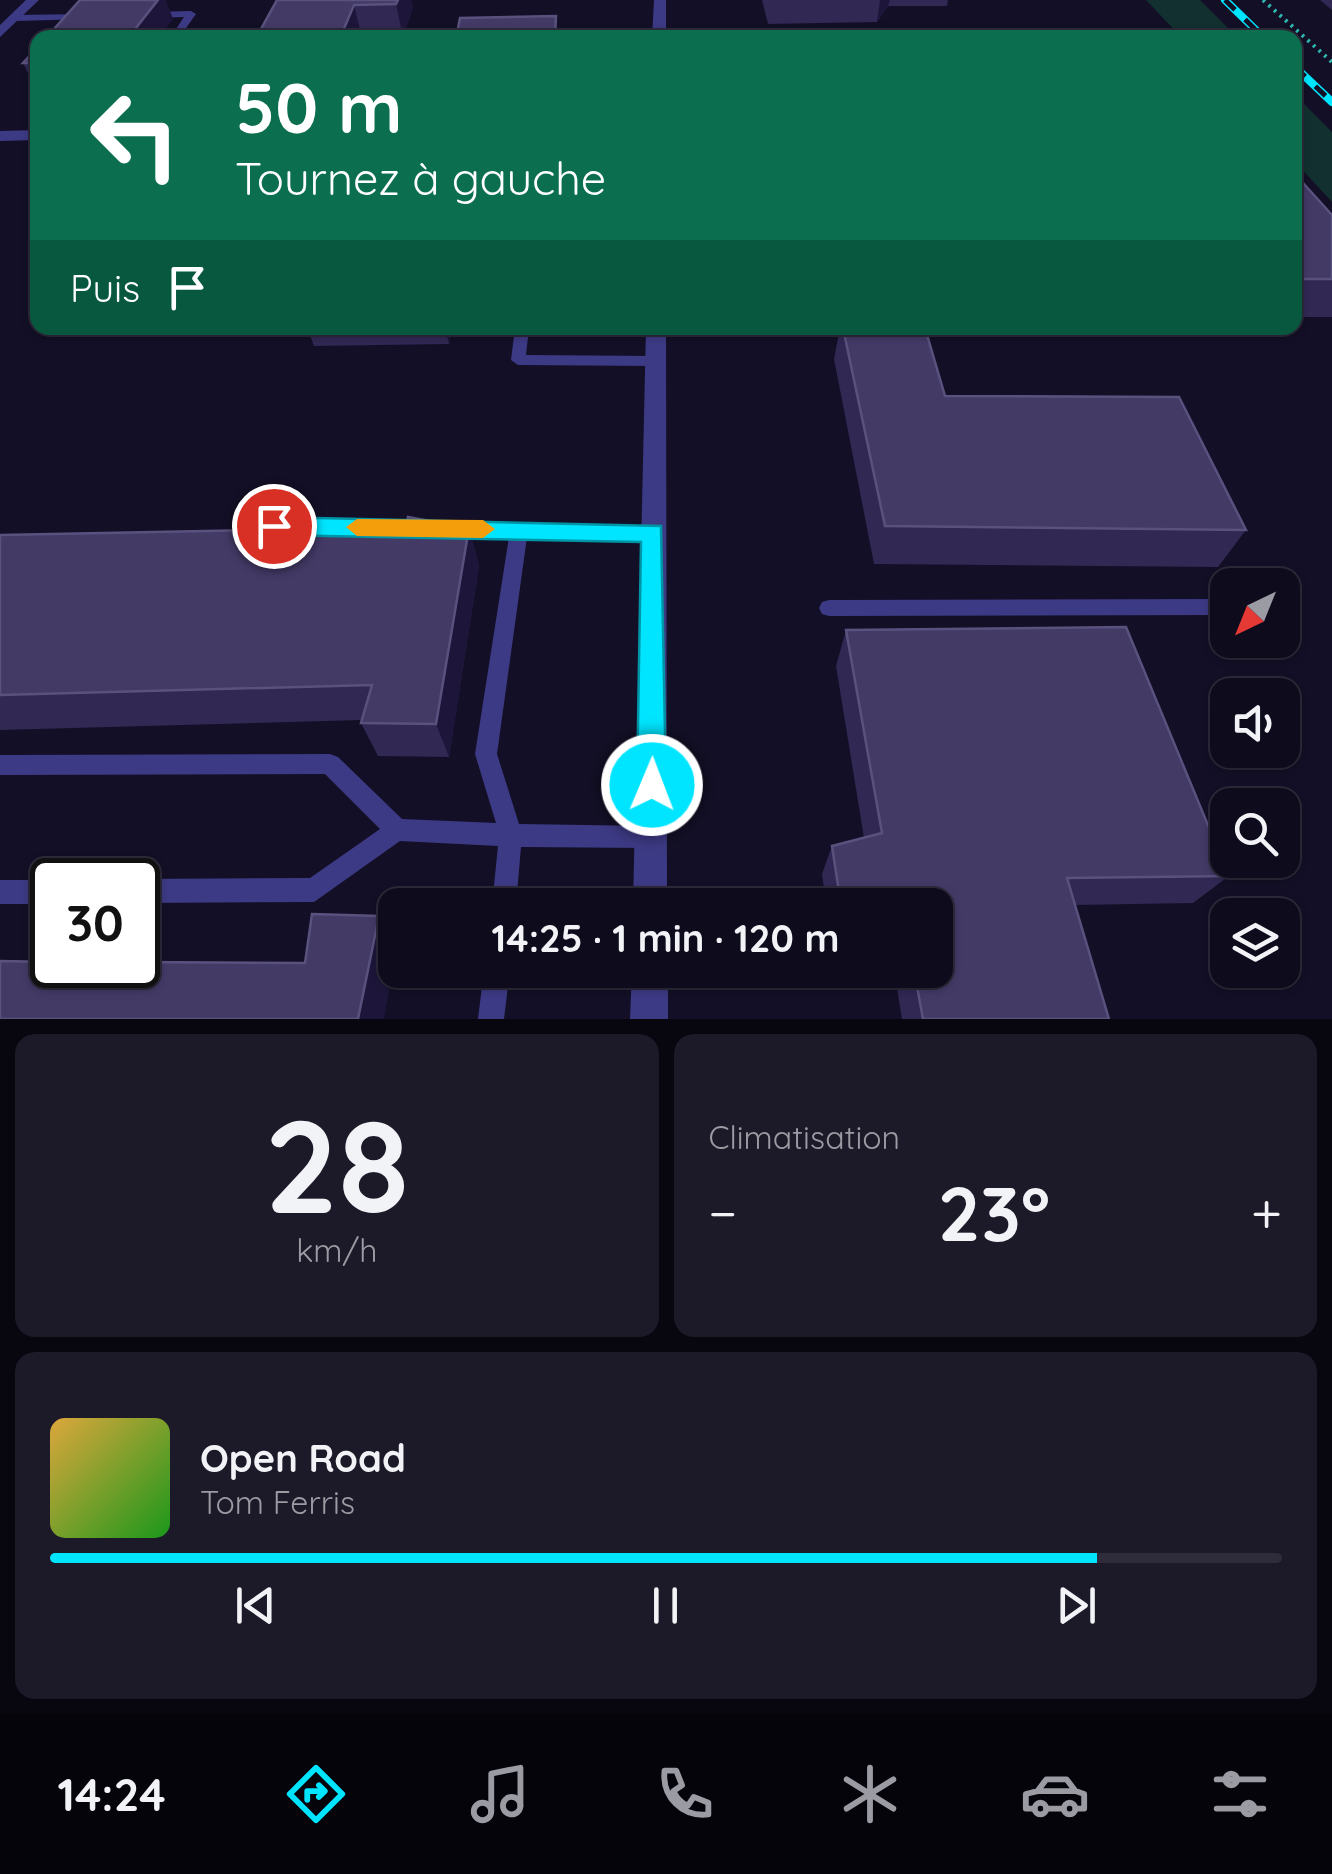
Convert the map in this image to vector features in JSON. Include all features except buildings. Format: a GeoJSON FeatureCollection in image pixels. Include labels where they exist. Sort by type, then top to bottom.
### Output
{"type":"FeatureCollection","features":[{"type":"Feature","properties":{"kind":"street"},"geometry":{"type":"LineString","coordinates":[[0,33],[34,0]]}},
{"type":"Feature","properties":{"kind":"street"},"geometry":{"type":"LineString","coordinates":[[659,30],[660,0]]}},
{"type":"Feature","properties":{"kind":"street"},"geometry":{"type":"LineString","coordinates":[[0,136],[30,135]]}},
{"type":"Feature","properties":{"kind":"street"},"geometry":{"type":"LineString","coordinates":[[650,888],[656,335]]}},
{"type":"Feature","properties":{"kind":"street"},"geometry":{"type":"LineString","coordinates":[[650,988],[650,1019]]}},
{"type":"Feature","properties":{"kind":"lane"},"geometry":{"type":"LineString","coordinates":[[139,16],[191,14],[180,30]]}},
{"type":"Feature","properties":{"kind":"lane"},"geometry":{"type":"LineString","coordinates":[[15,18],[105,16]]}},
{"type":"Feature","properties":{"kind":"lane"},"geometry":{"type":"LineString","coordinates":[[521,335],[518,360],[656,361]]}},
{"type":"Feature","properties":{"kind":"lane"},"geometry":{"type":"LineString","coordinates":[[224,540],[274,526],[653,533]]}},
{"type":"Feature","properties":{"kind":"lane"},"geometry":{"type":"LineString","coordinates":[[506,888],[512,834],[486,754],[519,530]]}},
{"type":"Feature","properties":{"kind":"lane"},"geometry":{"type":"LineString","coordinates":[[829,608],[1210,607]]}},
{"type":"Feature","properties":{"kind":"lane"},"geometry":{"type":"LineString","coordinates":[[0,764],[330,764],[396,830]]}},
{"type":"Feature","properties":{"kind":"lane"},"geometry":{"type":"LineString","coordinates":[[160,891],[314,890],[396,830],[651,837]]}},
{"type":"Feature","properties":{"kind":"lane"},"geometry":{"type":"LineString","coordinates":[[0,892],[30,892]]}},
{"type":"Feature","properties":{"kind":"lane"},"geometry":{"type":"LineString","coordinates":[[491,1019],[494,988]]}},
{"type":"Feature","properties":{"kind":"path"},"geometry":{"type":"LineString","coordinates":[[1263,0],[1296,30]]}},
{"type":"Feature","properties":{"kind":"path"},"geometry":{"type":"LineString","coordinates":[[1302,35],[1332,62]]}},
{"type":"Feature","properties":{"kind":"green space"},"geometry":{"type":"Polygon","coordinates":[[[1146,0],[1200,0],[1230,30],[1174,30],[1146,0]]]}},
{"type":"Feature","properties":{"kind":"green space"},"geometry":{"type":"Polygon","coordinates":[[[1302,102],[1332,132],[1332,202],[1302,170],[1302,102]]]}},
{"type":"Feature","properties":{"kind":"railway"},"geometry":{"type":"LineString","coordinates":[[1225,0],[1256,30]]}},
{"type":"Feature","properties":{"kind":"railway"},"geometry":{"type":"LineString","coordinates":[[1302,74],[1332,102]]}},
{"type":"Feature","properties":{"kind":"slow traffic"},"geometry":{"type":"LineString","coordinates":[[357,527],[483,529]]}},
{"type":"Feature","properties":{"kind":"route"},"geometry":{"type":"LineString","coordinates":[[274,526],[653,533],[652,785]]}}]}
